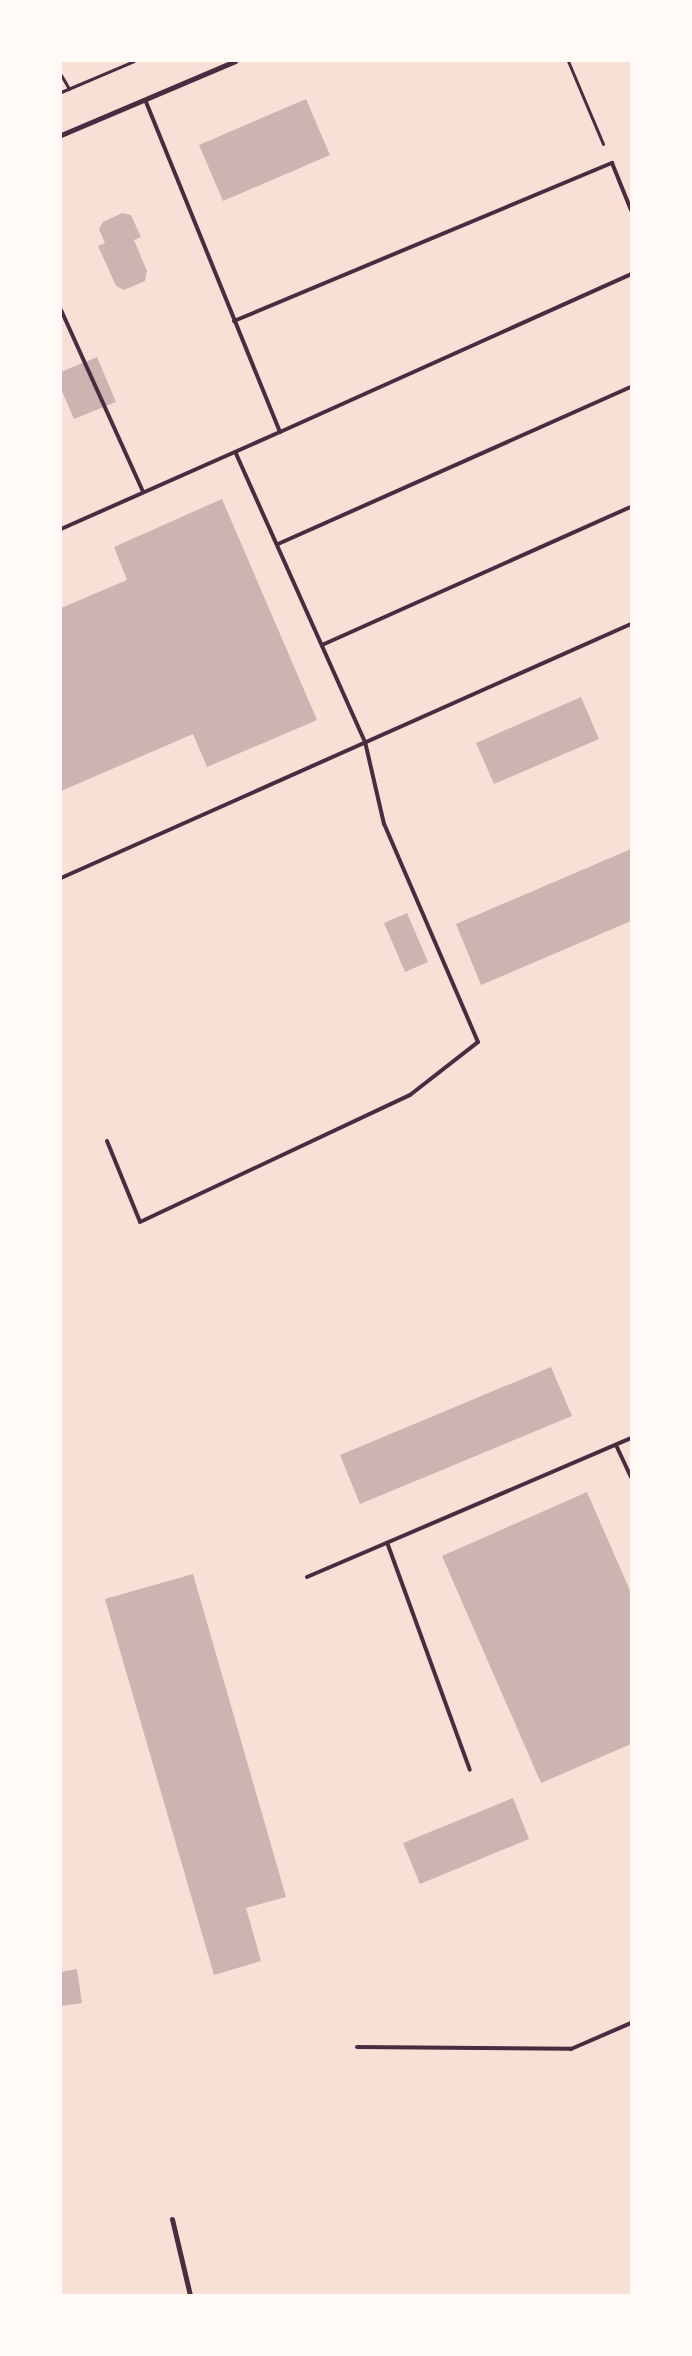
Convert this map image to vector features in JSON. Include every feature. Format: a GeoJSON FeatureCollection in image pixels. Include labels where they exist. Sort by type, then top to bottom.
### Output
{"type":"FeatureCollection","features":[{"type":"Feature","properties":{"kind":"street"},"geometry":{"type":"LineString","coordinates":[[61,135],[235,61]]}},
{"type":"Feature","properties":{"kind":"street"},"geometry":{"type":"LineString","coordinates":[[172,2219],[190,2295]]}},
{"type":"Feature","properties":{"kind":"lane"},"geometry":{"type":"LineString","coordinates":[[145,100],[280,432]]}},
{"type":"Feature","properties":{"kind":"lane"},"geometry":{"type":"LineString","coordinates":[[234,321],[612,163],[631,210]]}},
{"type":"Feature","properties":{"kind":"lane"},"geometry":{"type":"LineString","coordinates":[[61,529],[236,453],[631,274]]}},
{"type":"Feature","properties":{"kind":"lane"},"geometry":{"type":"LineString","coordinates":[[61,310],[143,492]]}},
{"type":"Feature","properties":{"kind":"lane"},"geometry":{"type":"LineString","coordinates":[[278,544],[631,388]]}},
{"type":"Feature","properties":{"kind":"lane"},"geometry":{"type":"LineString","coordinates":[[107,1141],[140,1222],[410,1095],[478,1042],[384,824],[365,742],[236,453]]}},
{"type":"Feature","properties":{"kind":"lane"},"geometry":{"type":"LineString","coordinates":[[322,644],[631,507]]}},
{"type":"Feature","properties":{"kind":"lane"},"geometry":{"type":"LineString","coordinates":[[61,878],[631,624]]}},
{"type":"Feature","properties":{"kind":"lane"},"geometry":{"type":"LineString","coordinates":[[307,1576],[388,1545],[631,1438]]}},
{"type":"Feature","properties":{"kind":"lane"},"geometry":{"type":"LineString","coordinates":[[616,1445],[631,1477]]}},
{"type":"Feature","properties":{"kind":"lane"},"geometry":{"type":"LineString","coordinates":[[388,1545],[470,1770]]}},
{"type":"Feature","properties":{"kind":"lane"},"geometry":{"type":"LineString","coordinates":[[357,2047],[571,2049],[631,2023]]}},
{"type":"Feature","properties":{"kind":"path"},"geometry":{"type":"LineString","coordinates":[[61,92],[134,61]]}},
{"type":"Feature","properties":{"kind":"path"},"geometry":{"type":"LineString","coordinates":[[568,61],[612,163]]}},
{"type":"Feature","properties":{"kind":"path"},"geometry":{"type":"LineString","coordinates":[[61,75],[69,89]]}},
{"type":"Feature","properties":{"kind":"building"},"geometry":{"type":"Polygon","coordinates":[[[306,99],[330,155],[223,201],[199,145],[306,99]]]}},
{"type":"Feature","properties":{"kind":"building"},"geometry":{"type":"Polygon","coordinates":[[[122,213],[131,215],[141,237],[134,240],[147,271],[145,281],[124,290],[116,286],[98,246],[105,243],[99,229],[103,222],[122,213]]]}},
{"type":"Feature","properties":{"kind":"building"},"geometry":{"type":"Polygon","coordinates":[[[97,357],[116,402],[74,419],[61,389],[61,372],[97,357]]]}},
{"type":"Feature","properties":{"kind":"building"},"geometry":{"type":"Polygon","coordinates":[[[222,499],[317,720],[207,767],[193,734],[61,791],[61,608],[127,580],[114,547],[222,499]]]}},
{"type":"Feature","properties":{"kind":"building"},"geometry":{"type":"Polygon","coordinates":[[[581,697],[599,739],[494,784],[476,743],[581,697]]]}},
{"type":"Feature","properties":{"kind":"building"},"geometry":{"type":"Polygon","coordinates":[[[631,849],[631,921],[481,985],[456,924],[631,849]]]}},
{"type":"Feature","properties":{"kind":"building"},"geometry":{"type":"Polygon","coordinates":[[[407,913],[428,962],[405,972],[384,923],[407,913]]]}},
{"type":"Feature","properties":{"kind":"building"},"geometry":{"type":"Polygon","coordinates":[[[551,1367],[572,1416],[360,1504],[340,1455],[551,1367]]]}},
{"type":"Feature","properties":{"kind":"building"},"geometry":{"type":"Polygon","coordinates":[[[587,1492],[631,1593],[631,1744],[541,1783],[442,1556],[587,1492]]]}},
{"type":"Feature","properties":{"kind":"building"},"geometry":{"type":"Polygon","coordinates":[[[193,1574],[286,1897],[246,1908],[261,1961],[214,1975],[105,1599],[193,1574]]]}},
{"type":"Feature","properties":{"kind":"building"},"geometry":{"type":"Polygon","coordinates":[[[513,1798],[529,1839],[420,1884],[403,1843],[513,1798]]]}},
{"type":"Feature","properties":{"kind":"building"},"geometry":{"type":"Polygon","coordinates":[[[77,1969],[82,2003],[61,2006],[61,1972],[77,1969]]]}}]}
